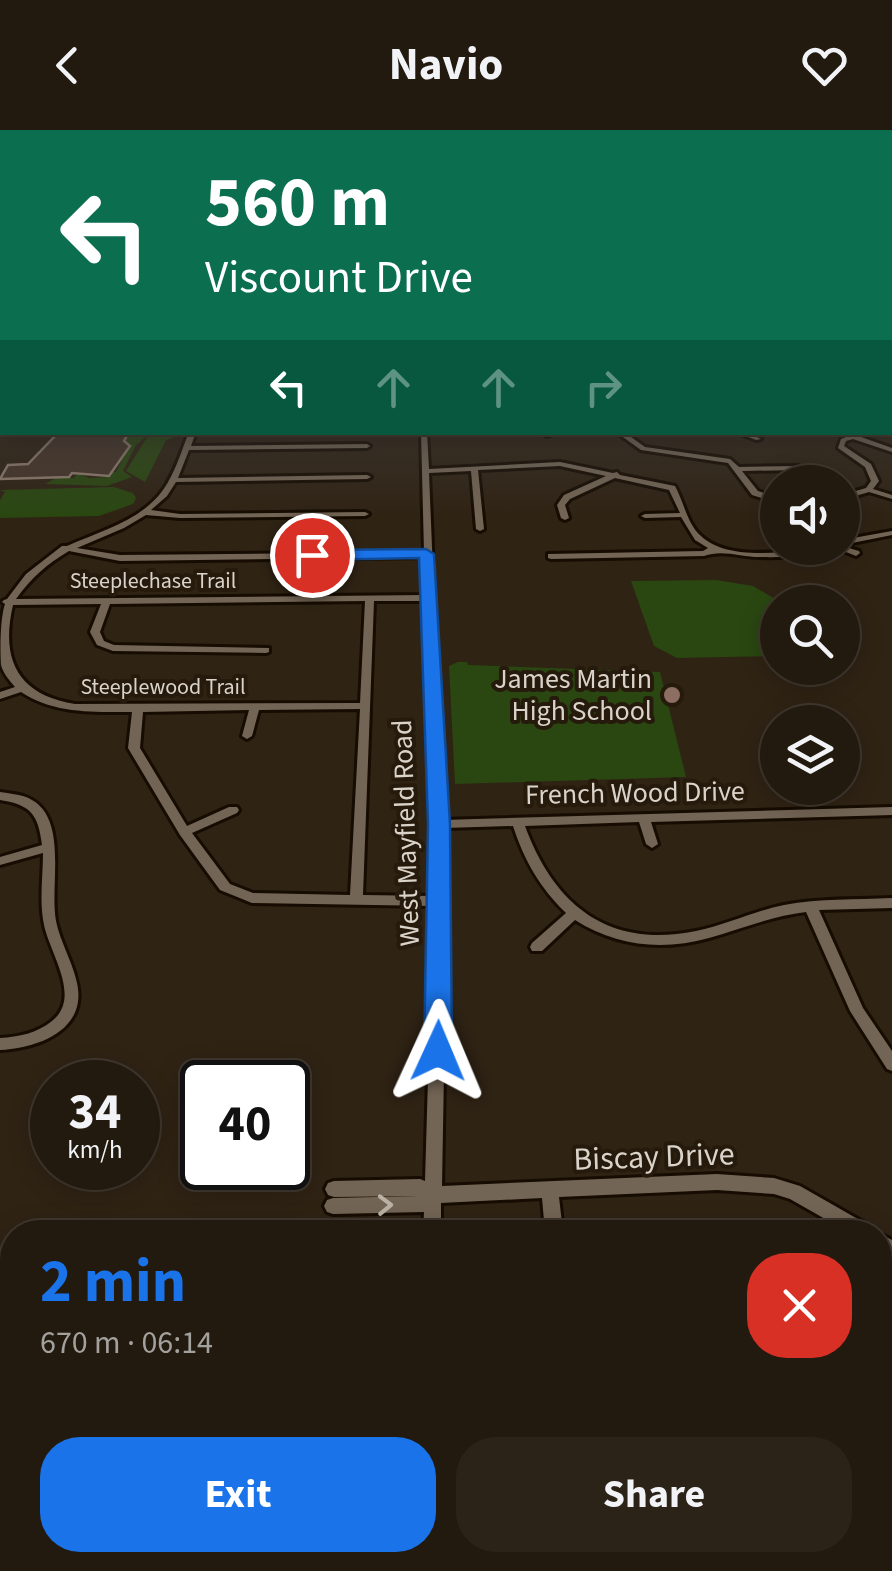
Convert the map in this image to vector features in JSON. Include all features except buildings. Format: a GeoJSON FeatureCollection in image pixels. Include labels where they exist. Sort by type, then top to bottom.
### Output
{"type":"FeatureCollection","features":[{"type":"Feature","properties":{"kind":"street"},"geometry":{"type":"LineString","coordinates":[[0,696],[22,688],[3,659],[0,623],[5,602],[32,570],[65,548],[144,512],[160,499],[192,435]]}},
{"type":"Feature","properties":{"kind":"street","name":"West Mayfield Road"},"geometry":{"type":"LineString","coordinates":[[424,435],[440,900],[432,1220]]}},
{"type":"Feature","properties":{"kind":"street"},"geometry":{"type":"LineString","coordinates":[[623,435],[643,449],[715,456],[740,469],[760,469]]}},
{"type":"Feature","properties":{"kind":"street"},"geometry":{"type":"LineString","coordinates":[[747,435],[758,439]]}},
{"type":"Feature","properties":{"kind":"street"},"geometry":{"type":"LineString","coordinates":[[846,435],[892,450]]}},
{"type":"Feature","properties":{"kind":"street"},"geometry":{"type":"LineString","coordinates":[[852,437],[843,440],[840,447],[872,470],[875,482],[869,490]]}},
{"type":"Feature","properties":{"kind":"street"},"geometry":{"type":"LineString","coordinates":[[186,448],[367,446]]}},
{"type":"Feature","properties":{"kind":"street"},"geometry":{"type":"LineString","coordinates":[[425,471],[560,464],[618,474],[672,488],[696,536],[715,548],[760,554]]}},
{"type":"Feature","properties":{"kind":"street"},"geometry":{"type":"LineString","coordinates":[[474,469],[480,529]]}},
{"type":"Feature","properties":{"kind":"street"},"geometry":{"type":"LineString","coordinates":[[740,469],[760,495]]}},
{"type":"Feature","properties":{"kind":"street"},"geometry":{"type":"LineString","coordinates":[[565,518],[561,505],[568,498],[618,474]]}},
{"type":"Feature","properties":{"kind":"street"},"geometry":{"type":"LineString","coordinates":[[172,480],[367,478]]}},
{"type":"Feature","properties":{"kind":"street"},"geometry":{"type":"LineString","coordinates":[[860,493],[869,490],[892,497]]}},
{"type":"Feature","properties":{"kind":"street"},"geometry":{"type":"LineString","coordinates":[[144,512],[180,516],[365,514]]}},
{"type":"Feature","properties":{"kind":"street"},"geometry":{"type":"LineString","coordinates":[[645,516],[685,515]]}},
{"type":"Feature","properties":{"kind":"street"},"geometry":{"type":"LineString","coordinates":[[860,541],[892,533]]}},
{"type":"Feature","properties":{"kind":"street"},"geometry":{"type":"LineString","coordinates":[[65,548],[120,558],[426,554]]}},
{"type":"Feature","properties":{"kind":"street"},"geometry":{"type":"LineString","coordinates":[[551,556],[704,553],[715,548]]}},
{"type":"Feature","properties":{"kind":"street","name":"Steeplechase Trail"},"geometry":{"type":"LineString","coordinates":[[5,602],[427,598]]}},
{"type":"Feature","properties":{"kind":"street"},"geometry":{"type":"LineString","coordinates":[[356,900],[370,599]]}},
{"type":"Feature","properties":{"kind":"street"},"geometry":{"type":"LineString","coordinates":[[107,601],[94,632],[100,643],[113,648],[266,650]]}},
{"type":"Feature","properties":{"kind":"street","name":"Steeplewood Trail"},"geometry":{"type":"LineString","coordinates":[[22,688],[71,707],[364,706]]}},
{"type":"Feature","properties":{"kind":"street"},"geometry":{"type":"LineString","coordinates":[[248,736],[255,707]]}},
{"type":"Feature","properties":{"kind":"street"},"geometry":{"type":"LineString","coordinates":[[138,708],[134,748],[218,880],[238,894],[263,899],[440,900]]}},
{"type":"Feature","properties":{"kind":"street"},"geometry":{"type":"LineString","coordinates":[[0,796],[18,796],[30,802],[43,822],[50,847],[49,919],[72,985],[72,1006],[56,1028],[35,1038],[0,1044]]}},
{"type":"Feature","properties":{"kind":"street"},"geometry":{"type":"LineString","coordinates":[[184,832],[233,810]]}},
{"type":"Feature","properties":{"kind":"street","name":"French Wood Drive"},"geometry":{"type":"LineString","coordinates":[[439,824],[892,811]]}},
{"type":"Feature","properties":{"kind":"street"},"geometry":{"type":"LineString","coordinates":[[644,817],[652,844]]}},
{"type":"Feature","properties":{"kind":"street"},"geometry":{"type":"LineString","coordinates":[[517,821],[537,875],[574,913],[610,932],[656,940],[682,939],[758,916],[810,906],[892,903]]}},
{"type":"Feature","properties":{"kind":"street"},"geometry":{"type":"LineString","coordinates":[[0,861],[50,847]]}},
{"type":"Feature","properties":{"kind":"street"},"geometry":{"type":"LineString","coordinates":[[810,906],[857,1011],[892,1064]]}},
{"type":"Feature","properties":{"kind":"street"},"geometry":{"type":"LineString","coordinates":[[537,946],[574,913]]}},
{"type":"Feature","properties":{"kind":"street","name":"Biscay Drive"},"geometry":{"type":"LineString","coordinates":[[333,1197],[422,1204],[433,1195],[717,1182],[774,1186],[794,1192],[843,1220]]}},
{"type":"Feature","properties":{"kind":"street"},"geometry":{"type":"LineString","coordinates":[[550,1190],[553,1220]]}},
{"type":"Feature","properties":{"kind":"green space"},"geometry":{"type":"Polygon","coordinates":[[[128,435],[148,435],[136,445],[123,471],[132,477],[107,486],[45,484],[56,478],[74,478],[77,473],[89,478],[108,477],[109,472],[116,472],[128,448],[123,443],[128,435]]]}},
{"type":"Feature","properties":{"kind":"green space"},"geometry":{"type":"Polygon","coordinates":[[[148,435],[180,435],[166,440],[145,482],[126,471],[148,435]]]}},
{"type":"Feature","properties":{"kind":"green space"},"geometry":{"type":"Polygon","coordinates":[[[114,487],[133,493],[133,504],[99,516],[0,518],[0,500],[5,492],[0,490],[114,487]]]}},
{"type":"Feature","properties":{"kind":"green space"},"geometry":{"type":"Polygon","coordinates":[[[716,580],[753,586],[760,590],[760,656],[677,658],[654,646],[631,581],[716,580]]]}},
{"type":"Feature","properties":{"kind":"green space"},"geometry":{"type":"Polygon","coordinates":[[[458,662],[660,672],[686,777],[455,784],[449,666],[458,662]]]}},
{"type":"Feature","properties":{"kind":"place","name":"James Martin High School"},"geometry":{"type":"Point","coordinates":[672,695]}},
{"type":"Feature","properties":{"kind":"route"},"geometry":{"type":"LineString","coordinates":[[312,555],[426,554],[439,824],[438,1051]]}}]}
